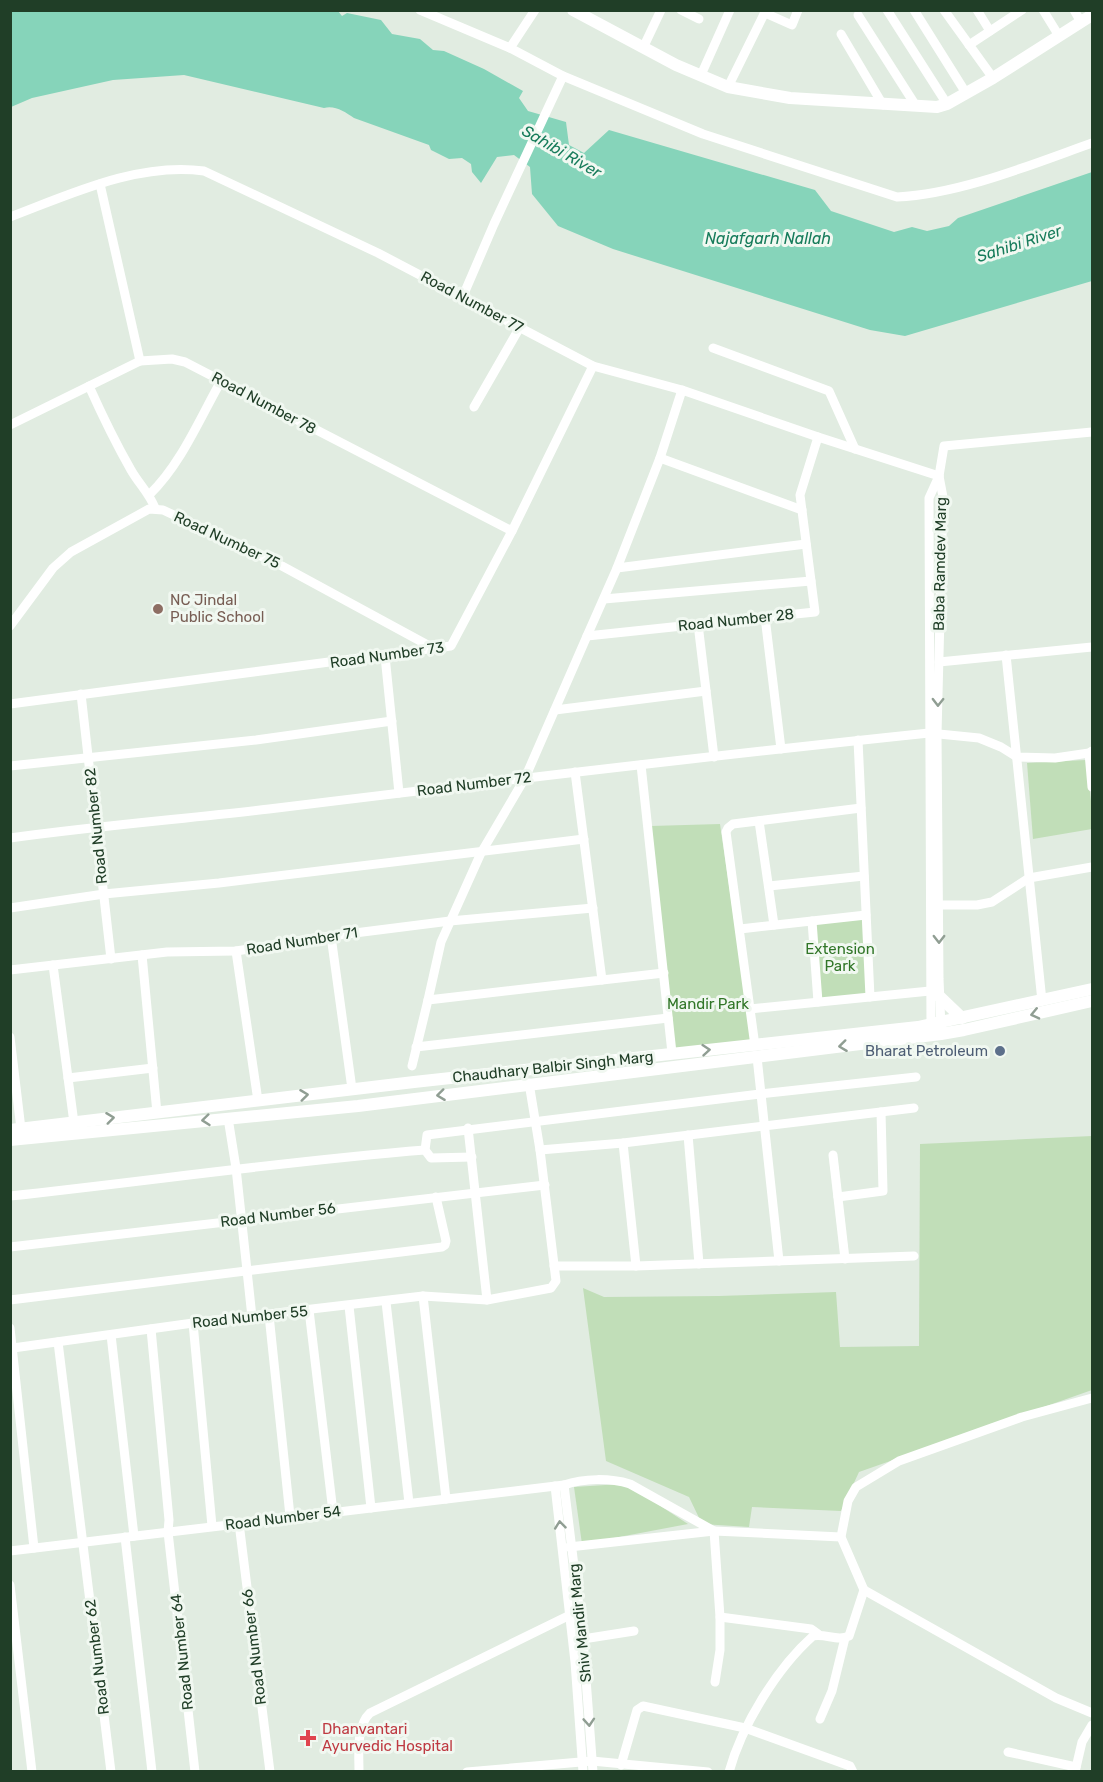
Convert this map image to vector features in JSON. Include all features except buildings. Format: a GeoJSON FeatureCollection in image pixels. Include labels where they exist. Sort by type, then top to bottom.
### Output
{"type":"FeatureCollection","features":[{"type":"Feature","properties":{"kind":"street"},"geometry":{"type":"LineString","coordinates":[[420,10],[510,48],[563,76],[703,134],[897,197],[918,196],[946,190],[1092,142]]}},
{"type":"Feature","properties":{"kind":"street"},"geometry":{"type":"LineString","coordinates":[[510,48],[535,10]]}},
{"type":"Feature","properties":{"kind":"street"},"geometry":{"type":"LineString","coordinates":[[643,48],[661,10]]}},
{"type":"Feature","properties":{"kind":"street"},"geometry":{"type":"LineString","coordinates":[[681,10],[699,19]]}},
{"type":"Feature","properties":{"kind":"street"},"geometry":{"type":"LineString","coordinates":[[701,75],[730,10]]}},
{"type":"Feature","properties":{"kind":"street"},"geometry":{"type":"LineString","coordinates":[[728,87],[766,12],[792,25],[798,10]]}},
{"type":"Feature","properties":{"kind":"street"},"geometry":{"type":"LineString","coordinates":[[887,10],[947,104]]}},
{"type":"Feature","properties":{"kind":"street"},"geometry":{"type":"LineString","coordinates":[[914,10],[966,93]]}},
{"type":"Feature","properties":{"kind":"street"},"geometry":{"type":"LineString","coordinates":[[944,10],[993,78]]}},
{"type":"Feature","properties":{"kind":"street"},"geometry":{"type":"LineString","coordinates":[[977,10],[990,31]]}},
{"type":"Feature","properties":{"kind":"street"},"geometry":{"type":"LineString","coordinates":[[969,45],[1022,10]]}},
{"type":"Feature","properties":{"kind":"street"},"geometry":{"type":"LineString","coordinates":[[1043,10],[1059,36]]}},
{"type":"Feature","properties":{"kind":"street"},"geometry":{"type":"LineString","coordinates":[[1074,10],[1081,22]]}},
{"type":"Feature","properties":{"kind":"street"},"geometry":{"type":"LineString","coordinates":[[586,14],[676,65],[728,87],[790,98],[938,107],[993,78],[1092,15]]}},
{"type":"Feature","properties":{"kind":"street"},"geometry":{"type":"LineString","coordinates":[[858,15],[916,106]]}},
{"type":"Feature","properties":{"kind":"street"},"geometry":{"type":"LineString","coordinates":[[841,34],[883,105]]}},
{"type":"Feature","properties":{"kind":"street"},"geometry":{"type":"LineString","coordinates":[[463,296],[563,76]]}},
{"type":"Feature","properties":{"kind":"street","name":"Road Number 77"},"geometry":{"type":"LineString","coordinates":[[10,217],[99,184],[160,170],[183,168],[204,171],[378,253],[593,366],[682,390],[818,438],[939,476]]}},
{"type":"Feature","properties":{"kind":"street"},"geometry":{"type":"LineString","coordinates":[[99,184],[140,361]]}},
{"type":"Feature","properties":{"kind":"street"},"geometry":{"type":"LineString","coordinates":[[474,407],[520,327]]}},
{"type":"Feature","properties":{"kind":"street"},"geometry":{"type":"LineString","coordinates":[[713,348],[829,391],[855,449]]}},
{"type":"Feature","properties":{"kind":"street","name":"Road Number 78"},"geometry":{"type":"LineString","coordinates":[[10,425],[140,361],[172,359],[185,362],[512,531]]}},
{"type":"Feature","properties":{"kind":"street","name":"Road Number 73"},"geometry":{"type":"LineString","coordinates":[[10,704],[447,647],[454,642],[512,531],[593,366]]}},
{"type":"Feature","properties":{"kind":"street"},"geometry":{"type":"LineString","coordinates":[[150,494],[160,484],[183,448],[221,381]]}},
{"type":"Feature","properties":{"kind":"street"},"geometry":{"type":"LineString","coordinates":[[89,386],[112,437],[141,486],[150,494],[155,508]]}},
{"type":"Feature","properties":{"kind":"street"},"geometry":{"type":"LineString","coordinates":[[412,1066],[441,942],[482,853],[525,778],[604,599],[660,458],[682,390]]}},
{"type":"Feature","properties":{"kind":"street"},"geometry":{"type":"LineString","coordinates":[[939,476],[944,446],[1092,432]]}},
{"type":"Feature","properties":{"kind":"street","name":"Road Number 28"},"geometry":{"type":"LineString","coordinates":[[587,636],[815,612],[800,495],[818,438]]}},
{"type":"Feature","properties":{"kind":"street"},"geometry":{"type":"LineString","coordinates":[[660,458],[802,510]]}},
{"type":"Feature","properties":{"kind":"street","name":"Baba Ramdev Marg"},"geometry":{"type":"LineString","coordinates":[[935,993],[939,905],[933,734],[939,662],[943,497],[939,476]]}},
{"type":"Feature","properties":{"kind":"street","name":"Baba Ramdev Marg"},"geometry":{"type":"LineString","coordinates":[[936,1029],[929,498],[939,476]]}},
{"type":"Feature","properties":{"kind":"street","name":"Road Number 75"},"geometry":{"type":"LineString","coordinates":[[10,626],[53,568],[71,552],[155,508],[282,566],[435,649]]}},
{"type":"Feature","properties":{"kind":"street"},"geometry":{"type":"LineString","coordinates":[[617,568],[807,544]]}},
{"type":"Feature","properties":{"kind":"street"},"geometry":{"type":"LineString","coordinates":[[604,599],[811,581]]}},
{"type":"Feature","properties":{"kind":"street"},"geometry":{"type":"LineString","coordinates":[[765,617],[781,749]]}},
{"type":"Feature","properties":{"kind":"street"},"geometry":{"type":"LineString","coordinates":[[698,624],[714,757]]}},
{"type":"Feature","properties":{"kind":"street"},"geometry":{"type":"LineString","coordinates":[[939,662],[1092,646]]}},
{"type":"Feature","properties":{"kind":"street"},"geometry":{"type":"LineString","coordinates":[[385,656],[399,793]]}},
{"type":"Feature","properties":{"kind":"street"},"geometry":{"type":"LineString","coordinates":[[1006,656],[1042,1000]]}},
{"type":"Feature","properties":{"kind":"street"},"geometry":{"type":"LineString","coordinates":[[555,710],[706,691]]}},
{"type":"Feature","properties":{"kind":"street","name":"Road Number 82"},"geometry":{"type":"LineString","coordinates":[[81,694],[111,958]]}},
{"type":"Feature","properties":{"kind":"street"},"geometry":{"type":"LineString","coordinates":[[10,766],[256,740],[392,721]]}},
{"type":"Feature","properties":{"kind":"street","name":"Road Number 72"},"geometry":{"type":"LineString","coordinates":[[10,838],[97,826],[182,819],[858,740],[933,734],[979,738],[1017,757]]}},
{"type":"Feature","properties":{"kind":"street"},"geometry":{"type":"LineString","coordinates":[[858,740],[870,997]]}},
{"type":"Feature","properties":{"kind":"street"},"geometry":{"type":"LineString","coordinates":[[1017,757],[1055,758],[1090,752],[1092,787]]}},
{"type":"Feature","properties":{"kind":"street"},"geometry":{"type":"LineString","coordinates":[[641,765],[672,1053]]}},
{"type":"Feature","properties":{"kind":"street"},"geometry":{"type":"LineString","coordinates":[[575,772],[602,980]]}},
{"type":"Feature","properties":{"kind":"street"},"geometry":{"type":"LineString","coordinates":[[778,1261],[756,1051],[726,832],[733,824],[861,807]]}},
{"type":"Feature","properties":{"kind":"street"},"geometry":{"type":"LineString","coordinates":[[759,821],[774,925]]}},
{"type":"Feature","properties":{"kind":"street"},"geometry":{"type":"LineString","coordinates":[[10,908],[104,894],[482,853],[584,839]]}},
{"type":"Feature","properties":{"kind":"street"},"geometry":{"type":"LineString","coordinates":[[939,905],[992,902],[1029,878],[1092,867]]}},
{"type":"Feature","properties":{"kind":"street"},"geometry":{"type":"LineString","coordinates":[[769,886],[864,876]]}},
{"type":"Feature","properties":{"kind":"street","name":"Road Number 71"},"geometry":{"type":"LineString","coordinates":[[10,970],[167,952],[237,951],[450,921],[593,908]]}},
{"type":"Feature","properties":{"kind":"street"},"geometry":{"type":"LineString","coordinates":[[740,929],[866,915]]}},
{"type":"Feature","properties":{"kind":"street"},"geometry":{"type":"LineString","coordinates":[[812,921],[818,1002]]}},
{"type":"Feature","properties":{"kind":"street"},"geometry":{"type":"LineString","coordinates":[[331,936],[352,1089]]}},
{"type":"Feature","properties":{"kind":"street"},"geometry":{"type":"LineString","coordinates":[[237,951],[258,1101]]}},
{"type":"Feature","properties":{"kind":"street"},"geometry":{"type":"LineString","coordinates":[[142,955],[157,1113]]}},
{"type":"Feature","properties":{"kind":"street"},"geometry":{"type":"LineString","coordinates":[[53,965],[74,1123]]}},
{"type":"Feature","properties":{"kind":"street"},"geometry":{"type":"LineString","coordinates":[[428,1000],[664,973]]}},
{"type":"Feature","properties":{"kind":"street","name":"Chaudhary Balbir Singh Marg"},"geometry":{"type":"LineString","coordinates":[[936,1029],[962,1018],[1092,989]]}},
{"type":"Feature","properties":{"kind":"street"},"geometry":{"type":"LineString","coordinates":[[750,1009],[935,993],[962,1018]]}},
{"type":"Feature","properties":{"kind":"street","name":"Chaudhary Balbir Singh Marg"},"geometry":{"type":"LineString","coordinates":[[10,1140],[358,1106],[756,1051],[936,1029],[964,1030],[1092,1001]]}},
{"type":"Feature","properties":{"kind":"street"},"geometry":{"type":"LineString","coordinates":[[416,1047],[668,1018]]}},
{"type":"Feature","properties":{"kind":"street"},"geometry":{"type":"LineString","coordinates":[[10,1037],[16,1130]]}},
{"type":"Feature","properties":{"kind":"street","name":"Chaudhary Balbir Singh Marg"},"geometry":{"type":"LineString","coordinates":[[16,1130],[672,1053],[756,1051]]}},
{"type":"Feature","properties":{"kind":"street"},"geometry":{"type":"LineString","coordinates":[[68,1078],[153,1068]]}},
{"type":"Feature","properties":{"kind":"street"},"geometry":{"type":"LineString","coordinates":[[425,1150],[427,1135],[468,1128],[916,1077]]}},
{"type":"Feature","properties":{"kind":"street"},"geometry":{"type":"LineString","coordinates":[[529,1083],[545,1185],[554,1266],[636,1266],[914,1256]]}},
{"type":"Feature","properties":{"kind":"street"},"geometry":{"type":"LineString","coordinates":[[540,1150],[623,1143],[915,1108]]}},
{"type":"Feature","properties":{"kind":"street"},"geometry":{"type":"LineString","coordinates":[[838,1197],[883,1191],[881,1112]]}},
{"type":"Feature","properties":{"kind":"street"},"geometry":{"type":"LineString","coordinates":[[228,1118],[236,1168],[252,1317]]}},
{"type":"Feature","properties":{"kind":"street"},"geometry":{"type":"LineString","coordinates":[[468,1128],[487,1300]]}},
{"type":"Feature","properties":{"kind":"street"},"geometry":{"type":"LineString","coordinates":[[688,1135],[699,1264]]}},
{"type":"Feature","properties":{"kind":"street"},"geometry":{"type":"LineString","coordinates":[[623,1143],[636,1266]]}},
{"type":"Feature","properties":{"kind":"street"},"geometry":{"type":"LineString","coordinates":[[10,1196],[106,1186],[236,1168],[425,1150]]}},
{"type":"Feature","properties":{"kind":"street"},"geometry":{"type":"LineString","coordinates":[[425,1150],[433,1158],[472,1157]]}},
{"type":"Feature","properties":{"kind":"street"},"geometry":{"type":"LineString","coordinates":[[833,1155],[845,1258]]}},
{"type":"Feature","properties":{"kind":"street","name":"Road Number 56"},"geometry":{"type":"LineString","coordinates":[[10,1247],[545,1185]]}},
{"type":"Feature","properties":{"kind":"street"},"geometry":{"type":"LineString","coordinates":[[10,1300],[444,1246],[446,1241],[436,1197]]}},
{"type":"Feature","properties":{"kind":"street","name":"Road Number 55"},"geometry":{"type":"LineString","coordinates":[[13,1348],[193,1323],[423,1296],[487,1300],[551,1288],[556,1281],[554,1266]]}},
{"type":"Feature","properties":{"kind":"street"},"geometry":{"type":"LineString","coordinates":[[423,1296],[446,1499]]}},
{"type":"Feature","properties":{"kind":"street"},"geometry":{"type":"LineString","coordinates":[[386,1302],[409,1503]]}},
{"type":"Feature","properties":{"kind":"street"},"geometry":{"type":"LineString","coordinates":[[349,1306],[371,1508]]}},
{"type":"Feature","properties":{"kind":"street"},"geometry":{"type":"LineString","coordinates":[[309,1310],[333,1512]]}},
{"type":"Feature","properties":{"kind":"street"},"geometry":{"type":"LineString","coordinates":[[269,1315],[290,1516]]}},
{"type":"Feature","properties":{"kind":"street"},"geometry":{"type":"LineString","coordinates":[[193,1323],[212,1526]]}},
{"type":"Feature","properties":{"kind":"street"},"geometry":{"type":"LineString","coordinates":[[10,1328],[34,1548]]}},
{"type":"Feature","properties":{"kind":"street","name":"Road Number 64"},"geometry":{"type":"LineString","coordinates":[[151,1329],[169,1520],[168,1532],[195,1772]]}},
{"type":"Feature","properties":{"kind":"street"},"geometry":{"type":"LineString","coordinates":[[111,1335],[152,1772]]}},
{"type":"Feature","properties":{"kind":"street","name":"Road Number 62"},"geometry":{"type":"LineString","coordinates":[[58,1342],[111,1772]]}},
{"type":"Feature","properties":{"kind":"street"},"geometry":{"type":"LineString","coordinates":[[1092,1398],[1022,1417],[899,1461],[851,1492],[841,1537],[864,1590],[1056,1698],[1092,1713]]}},
{"type":"Feature","properties":{"kind":"street","name":"Road Number 54"},"geometry":{"type":"LineString","coordinates":[[10,1551],[575,1482],[620,1481],[630,1484],[714,1531]]}},
{"type":"Feature","properties":{"kind":"street"},"geometry":{"type":"LineString","coordinates":[[560,1485],[568,1547],[570,1616],[586,1765]]}},
{"type":"Feature","properties":{"kind":"street","name":"Road Number 66"},"geometry":{"type":"LineString","coordinates":[[239,1523],[270,1772]]}},
{"type":"Feature","properties":{"kind":"street"},"geometry":{"type":"LineString","coordinates":[[568,1547],[714,1531],[841,1537]]}},
{"type":"Feature","properties":{"kind":"street"},"geometry":{"type":"LineString","coordinates":[[714,1531],[720,1617],[720,1650],[715,1682]]}},
{"type":"Feature","properties":{"kind":"street","name":"Shiv Mandir Marg"},"geometry":{"type":"LineString","coordinates":[[568,1547],[583,1639],[586,1765],[593,1772]]}},
{"type":"Feature","properties":{"kind":"street"},"geometry":{"type":"LineString","coordinates":[[10,1585],[32,1772]]}},
{"type":"Feature","properties":{"kind":"street"},"geometry":{"type":"LineString","coordinates":[[820,1719],[832,1691],[845,1638],[849,1636],[864,1590]]}},
{"type":"Feature","properties":{"kind":"street"},"geometry":{"type":"LineString","coordinates":[[359,1772],[361,1725],[370,1713],[570,1616]]}},
{"type":"Feature","properties":{"kind":"street"},"geometry":{"type":"LineString","coordinates":[[720,1617],[811,1629],[818,1634],[845,1638]]}},
{"type":"Feature","properties":{"kind":"street"},"geometry":{"type":"LineString","coordinates":[[583,1639],[634,1631]]}},
{"type":"Feature","properties":{"kind":"street"},"geometry":{"type":"LineString","coordinates":[[729,1772],[745,1728],[789,1660],[818,1634]]}},
{"type":"Feature","properties":{"kind":"street"},"geometry":{"type":"LineString","coordinates":[[621,1765],[638,1710],[641,1707],[745,1728],[850,1766],[853,1772]]}},
{"type":"Feature","properties":{"kind":"street"},"geometry":{"type":"LineString","coordinates":[[1008,1752],[1076,1769],[1082,1742],[1092,1725]]}},
{"type":"Feature","properties":{"kind":"street"},"geometry":{"type":"LineString","coordinates":[[467,1772],[621,1765],[708,1772]]}},
{"type":"Feature","properties":{"kind":"green space"},"geometry":{"type":"Polygon","coordinates":[[[1086,760],[1092,829],[1033,839],[1027,763],[1086,760]]]}},
{"type":"Feature","properties":{"kind":"green space","name":"Mandir Park"},"geometry":{"type":"Polygon","coordinates":[[[720,824],[752,1043],[675,1051],[651,826],[720,824]]]}},
{"type":"Feature","properties":{"kind":"green space","name":"Extension Park"},"geometry":{"type":"Polygon","coordinates":[[[863,919],[867,994],[818,1002],[812,921],[863,919]]]}},
{"type":"Feature","properties":{"kind":"green space"},"geometry":{"type":"Polygon","coordinates":[[[1092,1136],[1092,1390],[859,1472],[841,1511],[752,1507],[749,1527],[702,1524],[689,1497],[606,1461],[583,1288],[604,1297],[836,1292],[840,1347],[919,1346],[920,1144],[1092,1136]]]}},
{"type":"Feature","properties":{"kind":"green space"},"geometry":{"type":"Polygon","coordinates":[[[621,1484],[636,1490],[688,1524],[582,1544],[574,1487],[621,1484]]]}},
{"type":"Feature","properties":{"kind":"water"},"geometry":{"type":"Polygon","coordinates":[[[11,11],[338,11],[342,16],[347,13],[381,20],[392,34],[420,39],[433,50],[444,51],[484,69],[523,91],[519,98],[528,111],[566,122],[569,145],[584,153],[609,130],[815,190],[831,211],[894,232],[912,227],[927,231],[949,226],[958,218],[1092,172],[1092,281],[905,336],[870,330],[613,249],[558,226],[532,194],[530,167],[514,155],[497,157],[481,183],[472,172],[471,164],[462,158],[449,159],[431,150],[429,145],[354,118],[336,108],[324,108],[184,75],[113,80],[32,98],[11,107],[11,11]]]}},
{"type":"Feature","properties":{"kind":"place","name":"NC Jindal Public School"},"geometry":{"type":"Point","coordinates":[158,609]}},
{"type":"Feature","properties":{"kind":"place","name":"Bharat Petroleum"},"geometry":{"type":"Point","coordinates":[1000,1051]}},
{"type":"Feature","properties":{"kind":"place","name":"Dhanvantari Ayurvedic Hospital"},"geometry":{"type":"Point","coordinates":[308,1738]}},
{"type":"Feature","properties":{"kind":"water label","name":"Sahibi River"},"geometry":{"type":"Point","coordinates":[562,151]}},
{"type":"Feature","properties":{"kind":"water label","name":"Najafgarh Nallah"},"geometry":{"type":"Point","coordinates":[768,238]}},
{"type":"Feature","properties":{"kind":"water label","name":"Sahibi River"},"geometry":{"type":"Point","coordinates":[1019,243]}}]}
